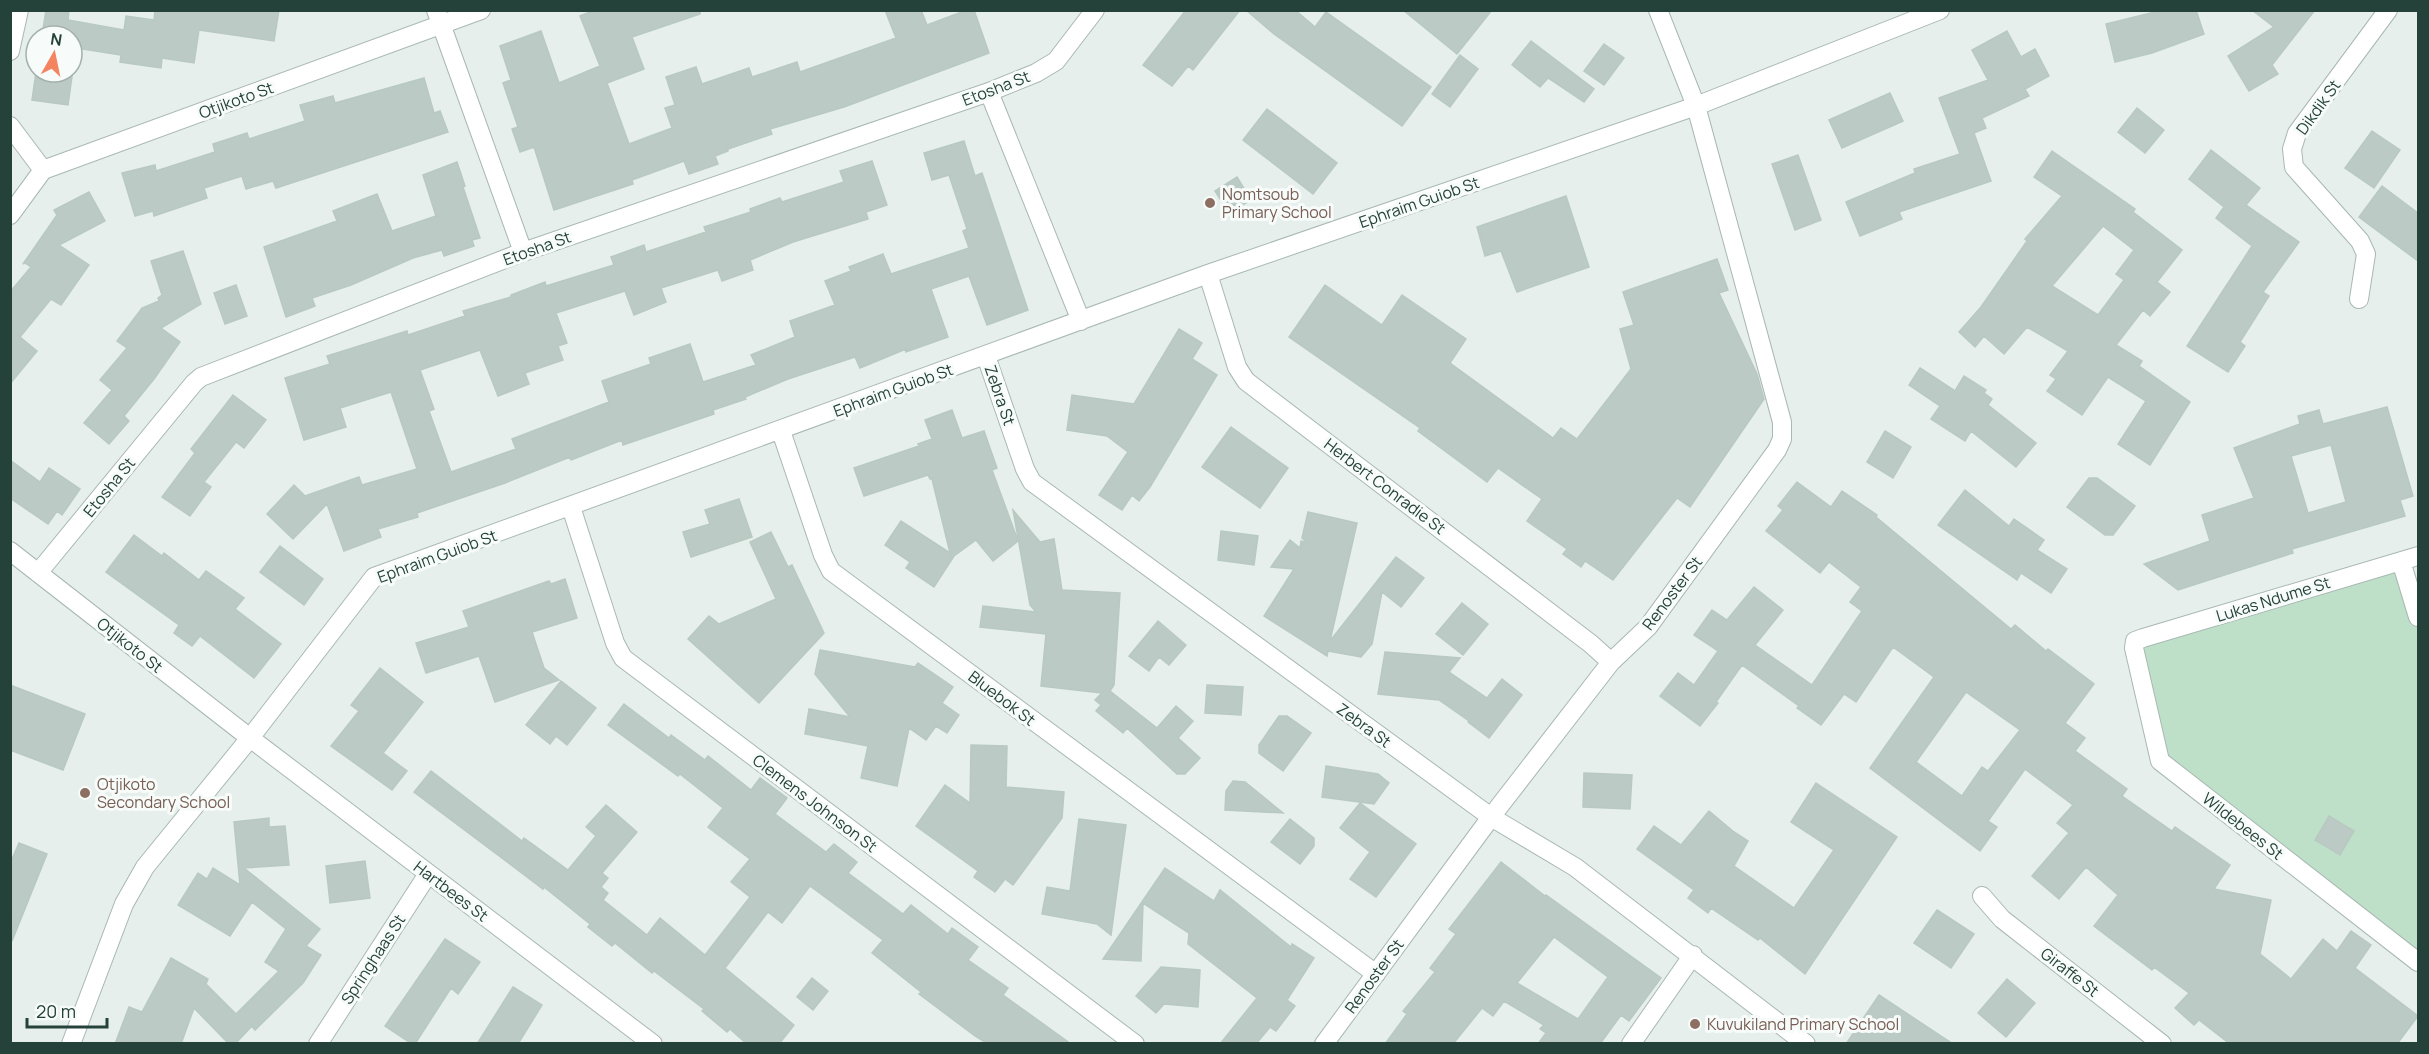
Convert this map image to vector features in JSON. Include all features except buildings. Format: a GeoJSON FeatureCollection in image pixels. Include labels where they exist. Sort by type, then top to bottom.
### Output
{"type":"FeatureCollection","features":[{"type":"Feature","properties":{"kind":"street"},"geometry":{"type":"LineString","coordinates":[[10,51],[19,10]]}},
{"type":"Feature","properties":{"kind":"street","name":"Otjikoto St"},"geometry":{"type":"LineString","coordinates":[[43,170],[438,18],[481,10]]}},
{"type":"Feature","properties":{"kind":"street","name":"Etosha St"},"geometry":{"type":"LineString","coordinates":[[38,573],[201,377],[524,252],[989,92],[1036,73],[1056,61],[1095,10]]}},
{"type":"Feature","properties":{"kind":"street"},"geometry":{"type":"LineString","coordinates":[[1658,10],[1696,106]]}},
{"type":"Feature","properties":{"kind":"street","name":"Dikdik St"},"geometry":{"type":"LineString","coordinates":[[2359,299],[2366,254],[2360,241],[2294,167],[2292,149],[2297,133],[2388,10]]}},
{"type":"Feature","properties":{"kind":"street","name":"Ephraim Guiob St"},"geometry":{"type":"LineString","coordinates":[[71,1044],[124,904],[145,867],[250,738],[374,577],[1208,274],[1696,106],[1939,11]]}},
{"type":"Feature","properties":{"kind":"street"},"geometry":{"type":"LineString","coordinates":[[438,18],[524,252]]}},
{"type":"Feature","properties":{"kind":"street"},"geometry":{"type":"LineString","coordinates":[[989,92],[1081,321]]}},
{"type":"Feature","properties":{"kind":"street","name":"Renoster St"},"geometry":{"type":"LineString","coordinates":[[1324,1044],[1491,817],[1611,662],[1648,627],[1782,439],[1782,422],[1696,106]]}},
{"type":"Feature","properties":{"kind":"street"},"geometry":{"type":"LineString","coordinates":[[10,126],[43,170],[10,215]]}},
{"type":"Feature","properties":{"kind":"street","name":"Herbert Conradie St"},"geometry":{"type":"LineString","coordinates":[[1208,274],[1237,367],[1246,381],[1591,644],[1611,662]]}},
{"type":"Feature","properties":{"kind":"street","name":"Zebra St"},"geometry":{"type":"LineString","coordinates":[[986,356],[1032,482],[1491,817],[1575,867],[1693,955],[1806,1044]]}},
{"type":"Feature","properties":{"kind":"street","name":"Bluebok St"},"geometry":{"type":"LineString","coordinates":[[781,430],[831,571],[1376,974]]}},
{"type":"Feature","properties":{"kind":"street","name":"Clemens Johnson St"},"geometry":{"type":"LineString","coordinates":[[571,507],[615,643],[623,658],[1135,1044]]}},
{"type":"Feature","properties":{"kind":"street","name":"Otjikoto St"},"geometry":{"type":"LineString","coordinates":[[10,551],[250,738]]}},
{"type":"Feature","properties":{"kind":"street"},"geometry":{"type":"LineString","coordinates":[[2410,559],[2418,617]]}},
{"type":"Feature","properties":{"kind":"street","name":"Lukas Ndume St"},"geometry":{"type":"LineString","coordinates":[[2134,648],[2135,641],[2143,638],[2410,559]]}},
{"type":"Feature","properties":{"kind":"street","name":"Wildebees St"},"geometry":{"type":"LineString","coordinates":[[2134,648],[2160,761],[2418,962]]}},
{"type":"Feature","properties":{"kind":"street","name":"Hartbees St"},"geometry":{"type":"LineString","coordinates":[[250,738],[653,1044]]}},
{"type":"Feature","properties":{"kind":"street","name":"Springhaas St"},"geometry":{"type":"LineString","coordinates":[[318,1044],[428,874]]}},
{"type":"Feature","properties":{"kind":"street","name":"Giraffe St"},"geometry":{"type":"LineString","coordinates":[[1982,896],[2002,919],[2162,1044]]}},
{"type":"Feature","properties":{"kind":"street"},"geometry":{"type":"LineString","coordinates":[[1631,1044],[1693,955]]}},
{"type":"Feature","properties":{"kind":"green space"},"geometry":{"type":"Polygon","coordinates":[[[2401,561],[2418,617],[2418,962],[2160,761],[2135,641],[2401,561]]]}},
{"type":"Feature","properties":{"kind":"place","name":"Nomtsoub Primary School"},"geometry":{"type":"Point","coordinates":[1210,203]}},
{"type":"Feature","properties":{"kind":"place","name":"Otjikoto Secondary School"},"geometry":{"type":"Point","coordinates":[85,793]}},
{"type":"Feature","properties":{"kind":"place","name":"Kuvukiland Primary School"},"geometry":{"type":"Point","coordinates":[1695,1024]}}]}
